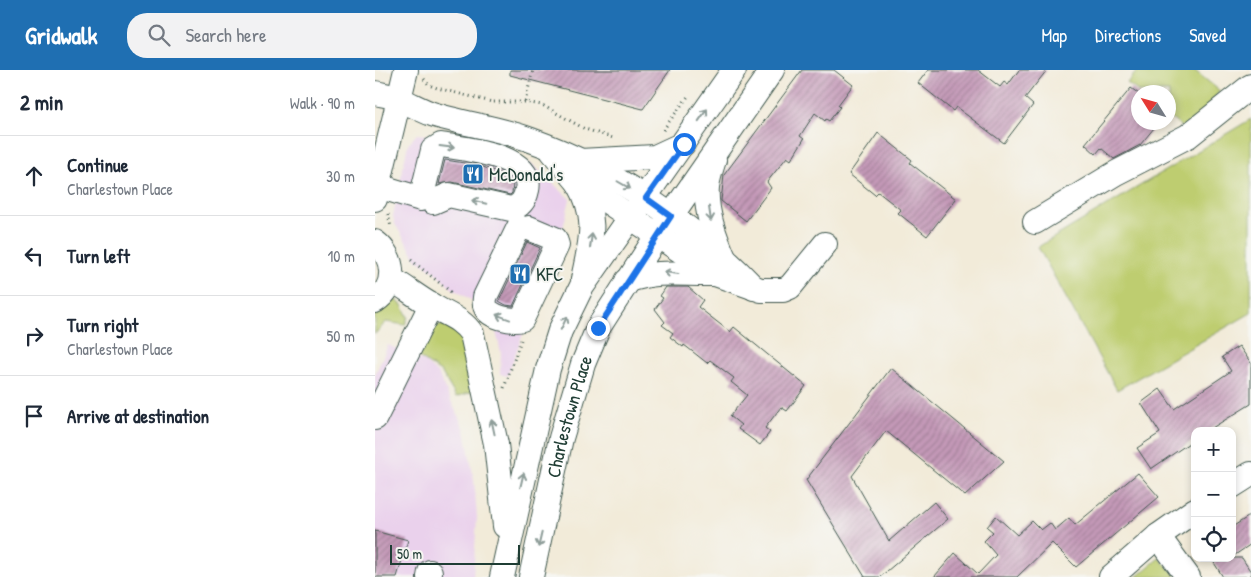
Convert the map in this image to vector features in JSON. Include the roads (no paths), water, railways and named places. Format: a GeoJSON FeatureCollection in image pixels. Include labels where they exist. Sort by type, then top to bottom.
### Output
{"type":"FeatureCollection","features":[{"type":"Feature","properties":{"kind":"street"},"geometry":{"type":"LineString","coordinates":[[405,70],[376,192],[427,201]]}},
{"type":"Feature","properties":{"kind":"street","name":"Charlestown Place"},"geometry":{"type":"LineString","coordinates":[[502,577],[507,545],[547,369],[560,331],[581,288],[684,144],[734,70]]}},
{"type":"Feature","properties":{"kind":"street","name":"Charlestown Place"},"geometry":{"type":"LineString","coordinates":[[531,577],[561,438],[583,364],[598,328],[657,236],[772,70]]}},
{"type":"Feature","properties":{"kind":"street"},"geometry":{"type":"LineString","coordinates":[[1035,222],[1115,173],[1188,136],[1251,86]]}},
{"type":"Feature","properties":{"kind":"street"},"geometry":{"type":"LineString","coordinates":[[375,93],[399,99],[429,113],[531,140],[549,148],[579,170],[632,218],[657,236],[720,266],[754,288],[771,291],[790,287],[825,244]]}},
{"type":"Feature","properties":{"kind":"street"},"geometry":{"type":"LineString","coordinates":[[579,170],[655,157],[684,144]]}},
{"type":"Feature","properties":{"kind":"street"},"geometry":{"type":"LineString","coordinates":[[716,149],[707,187],[720,266]]}},
{"type":"Feature","properties":{"kind":"street"},"geometry":{"type":"LineString","coordinates":[[579,170],[646,198],[671,216],[720,266]]}},
{"type":"Feature","properties":{"kind":"street"},"geometry":{"type":"LineString","coordinates":[[579,170],[592,212],[593,226],[581,288]]}},
{"type":"Feature","properties":{"kind":"street"},"geometry":{"type":"LineString","coordinates":[[375,242],[384,249],[392,269],[387,289],[375,300]]}},
{"type":"Feature","properties":{"kind":"street"},"geometry":{"type":"LineString","coordinates":[[627,281],[645,274],[662,272],[685,275],[720,266]]}},
{"type":"Feature","properties":{"kind":"street"},"geometry":{"type":"LineString","coordinates":[[391,279],[408,288],[431,305],[465,323],[472,334],[480,359],[496,444],[507,545]]}},
{"type":"Feature","properties":{"kind":"street"},"geometry":{"type":"LineString","coordinates":[[375,418],[431,305]]}},
{"type":"Feature","properties":{"kind":"street"},"geometry":{"type":"LineString","coordinates":[[1236,483],[1251,474]]}},
{"type":"Feature","properties":{"kind":"street"},"geometry":{"type":"LineString","coordinates":[[1111,577],[1158,536],[1191,513]]}},
{"type":"Feature","properties":{"kind":"street"},"geometry":{"type":"LineString","coordinates":[[1158,536],[1188,577]]}},
{"type":"Feature","properties":{"kind":"place","name":"McDonald's"},"geometry":{"type":"Point","coordinates":[473,174]}},
{"type":"Feature","properties":{"kind":"place","name":"KFC"},"geometry":{"type":"Point","coordinates":[520,274]}}]}
